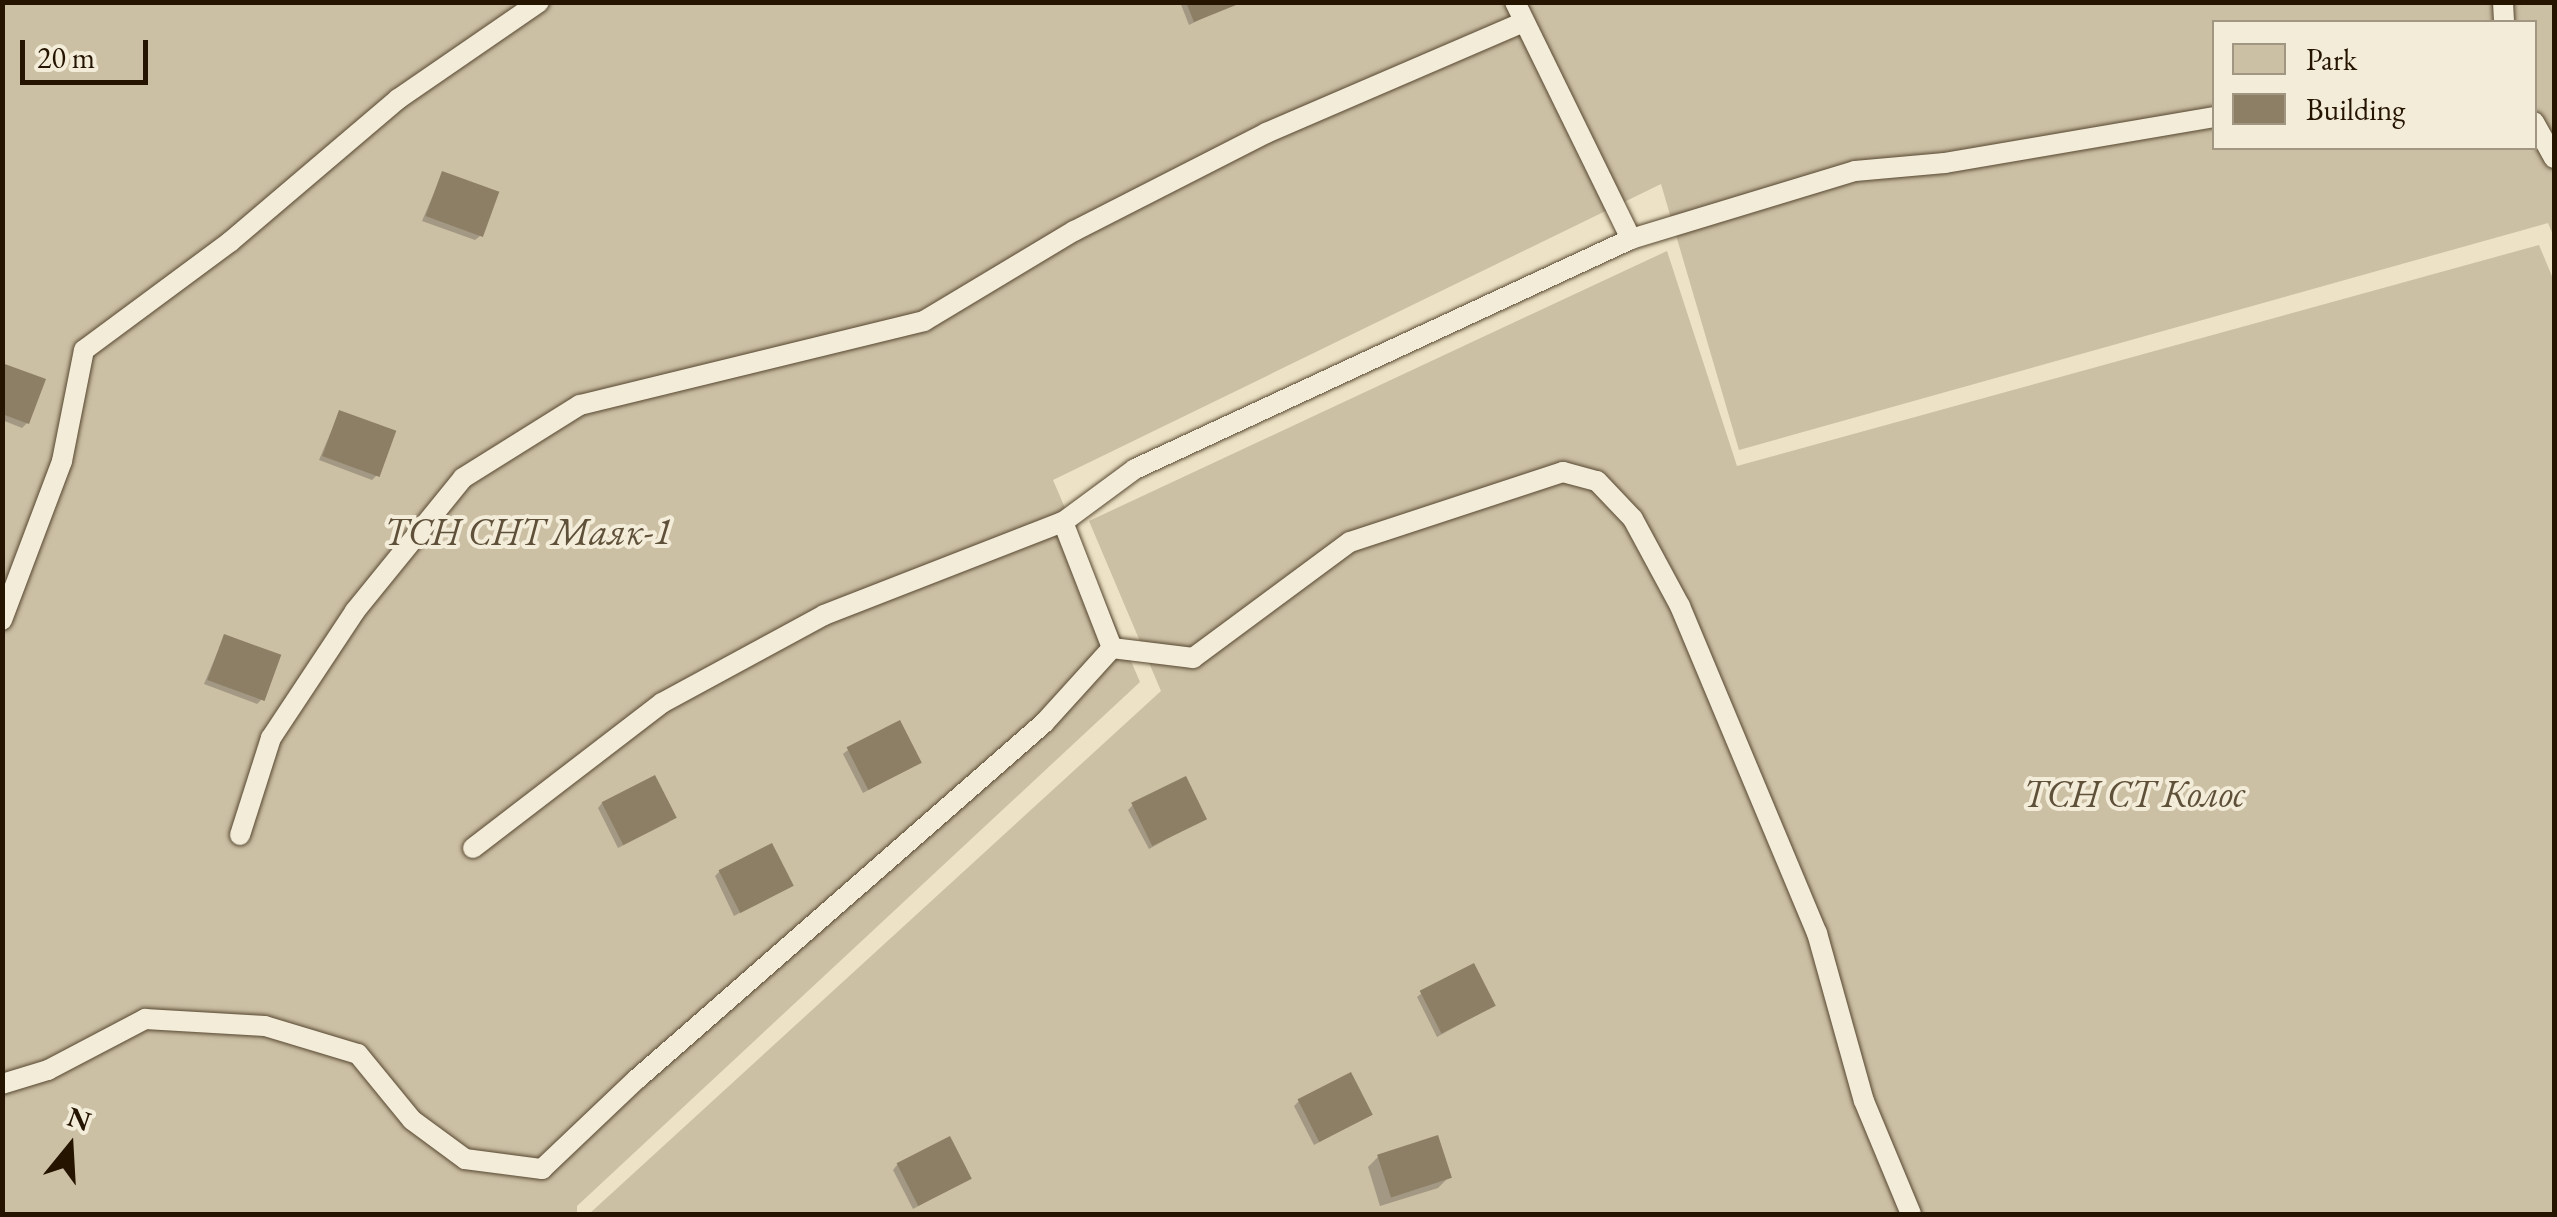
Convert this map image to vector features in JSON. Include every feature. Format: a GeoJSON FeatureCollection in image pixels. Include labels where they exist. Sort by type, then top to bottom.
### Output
{"type":"FeatureCollection","features":[{"type":"Feature","properties":{"kind":"lane"},"geometry":{"type":"LineString","coordinates":[[2,620],[62,461],[84,350],[230,242],[398,99],[539,2]]}},
{"type":"Feature","properties":{"kind":"lane"},"geometry":{"type":"LineString","coordinates":[[240,835],[271,738],[355,611],[464,478],[580,405],[924,321],[1074,231],[1266,133],[1519,12],[1630,239]]}},
{"type":"Feature","properties":{"kind":"lane"},"geometry":{"type":"LineString","coordinates":[[473,848],[662,703],[824,615],[1063,522],[1135,470],[1630,239],[1854,171],[1945,163],[2212,118]]}},
{"type":"Feature","properties":{"kind":"lane"},"geometry":{"type":"LineString","coordinates":[[2537,127],[2554,158]]}},
{"type":"Feature","properties":{"kind":"lane"},"geometry":{"type":"LineString","coordinates":[[1112,648],[1193,658],[1350,542],[1562,472],[1597,481],[1633,518],[1680,606],[1749,764],[1817,933],[1864,1101],[1912,1214]]}},
{"type":"Feature","properties":{"kind":"lane"},"geometry":{"type":"LineString","coordinates":[[1063,522],[1112,648]]}},
{"type":"Feature","properties":{"kind":"lane"},"geometry":{"type":"LineString","coordinates":[[2,1084],[48,1070],[145,1019],[265,1026],[358,1054],[412,1120],[465,1159],[542,1169],[636,1079],[1044,723],[1112,648]]}},
{"type":"Feature","properties":{"kind":"green space","name":"ТСН СНТ Маяк-1"},"geometry":{"type":"Polygon","coordinates":[[[2,3],[2554,3],[2554,237],[2548,223],[1739,450],[1661,184],[1053,480],[1140,682],[577,1206],[577,1214],[3,1214],[2,3]]]}},
{"type":"Feature","properties":{"kind":"green space","name":"ТСН СТ Колос"},"geometry":{"type":"Polygon","coordinates":[[[2539,245],[2554,281],[2554,1214],[589,1214],[1161,691],[1089,521],[1667,251],[1737,466],[2539,245]]]}},
{"type":"Feature","properties":{"kind":"building"},"geometry":{"type":"Polygon","coordinates":[[[1186,2],[1241,2],[1241,3],[1194,22],[1186,2]]]}},
{"type":"Feature","properties":{"kind":"building"},"geometry":{"type":"Polygon","coordinates":[[[442,171],[499,192],[483,237],[426,216],[442,171]]]}},
{"type":"Feature","properties":{"kind":"building"},"geometry":{"type":"Polygon","coordinates":[[[2,363],[46,379],[29,424],[2,414],[2,363]]]}},
{"type":"Feature","properties":{"kind":"building"},"geometry":{"type":"Polygon","coordinates":[[[339,410],[396,431],[380,477],[322,456],[339,410]]]}},
{"type":"Feature","properties":{"kind":"building"},"geometry":{"type":"Polygon","coordinates":[[[224,634],[281,655],[265,701],[207,680],[224,634]]]}},
{"type":"Feature","properties":{"kind":"building"},"geometry":{"type":"Polygon","coordinates":[[[900,720],[922,763],[868,790],[847,747],[900,720]]]}},
{"type":"Feature","properties":{"kind":"building"},"geometry":{"type":"Polygon","coordinates":[[[655,775],[677,818],[623,845],[602,802],[655,775]]]}},
{"type":"Feature","properties":{"kind":"building"},"geometry":{"type":"Polygon","coordinates":[[[1186,776],[1207,819],[1152,846],[1131,803],[1186,776]]]}},
{"type":"Feature","properties":{"kind":"building"},"geometry":{"type":"Polygon","coordinates":[[[772,843],[794,886],[740,913],[719,870],[772,843]]]}},
{"type":"Feature","properties":{"kind":"building"},"geometry":{"type":"Polygon","coordinates":[[[1474,963],[1496,1006],[1441,1033],[1420,991],[1474,963]]]}},
{"type":"Feature","properties":{"kind":"building"},"geometry":{"type":"Polygon","coordinates":[[[1351,1072],[1373,1115],[1319,1142],[1298,1099],[1351,1072]]]}},
{"type":"Feature","properties":{"kind":"building"},"geometry":{"type":"Polygon","coordinates":[[[1438,1135],[1452,1178],[1391,1198],[1377,1155],[1438,1135]]]}},
{"type":"Feature","properties":{"kind":"building"},"geometry":{"type":"Polygon","coordinates":[[[950,1136],[972,1179],[918,1206],[897,1163],[950,1136]]]}}]}
